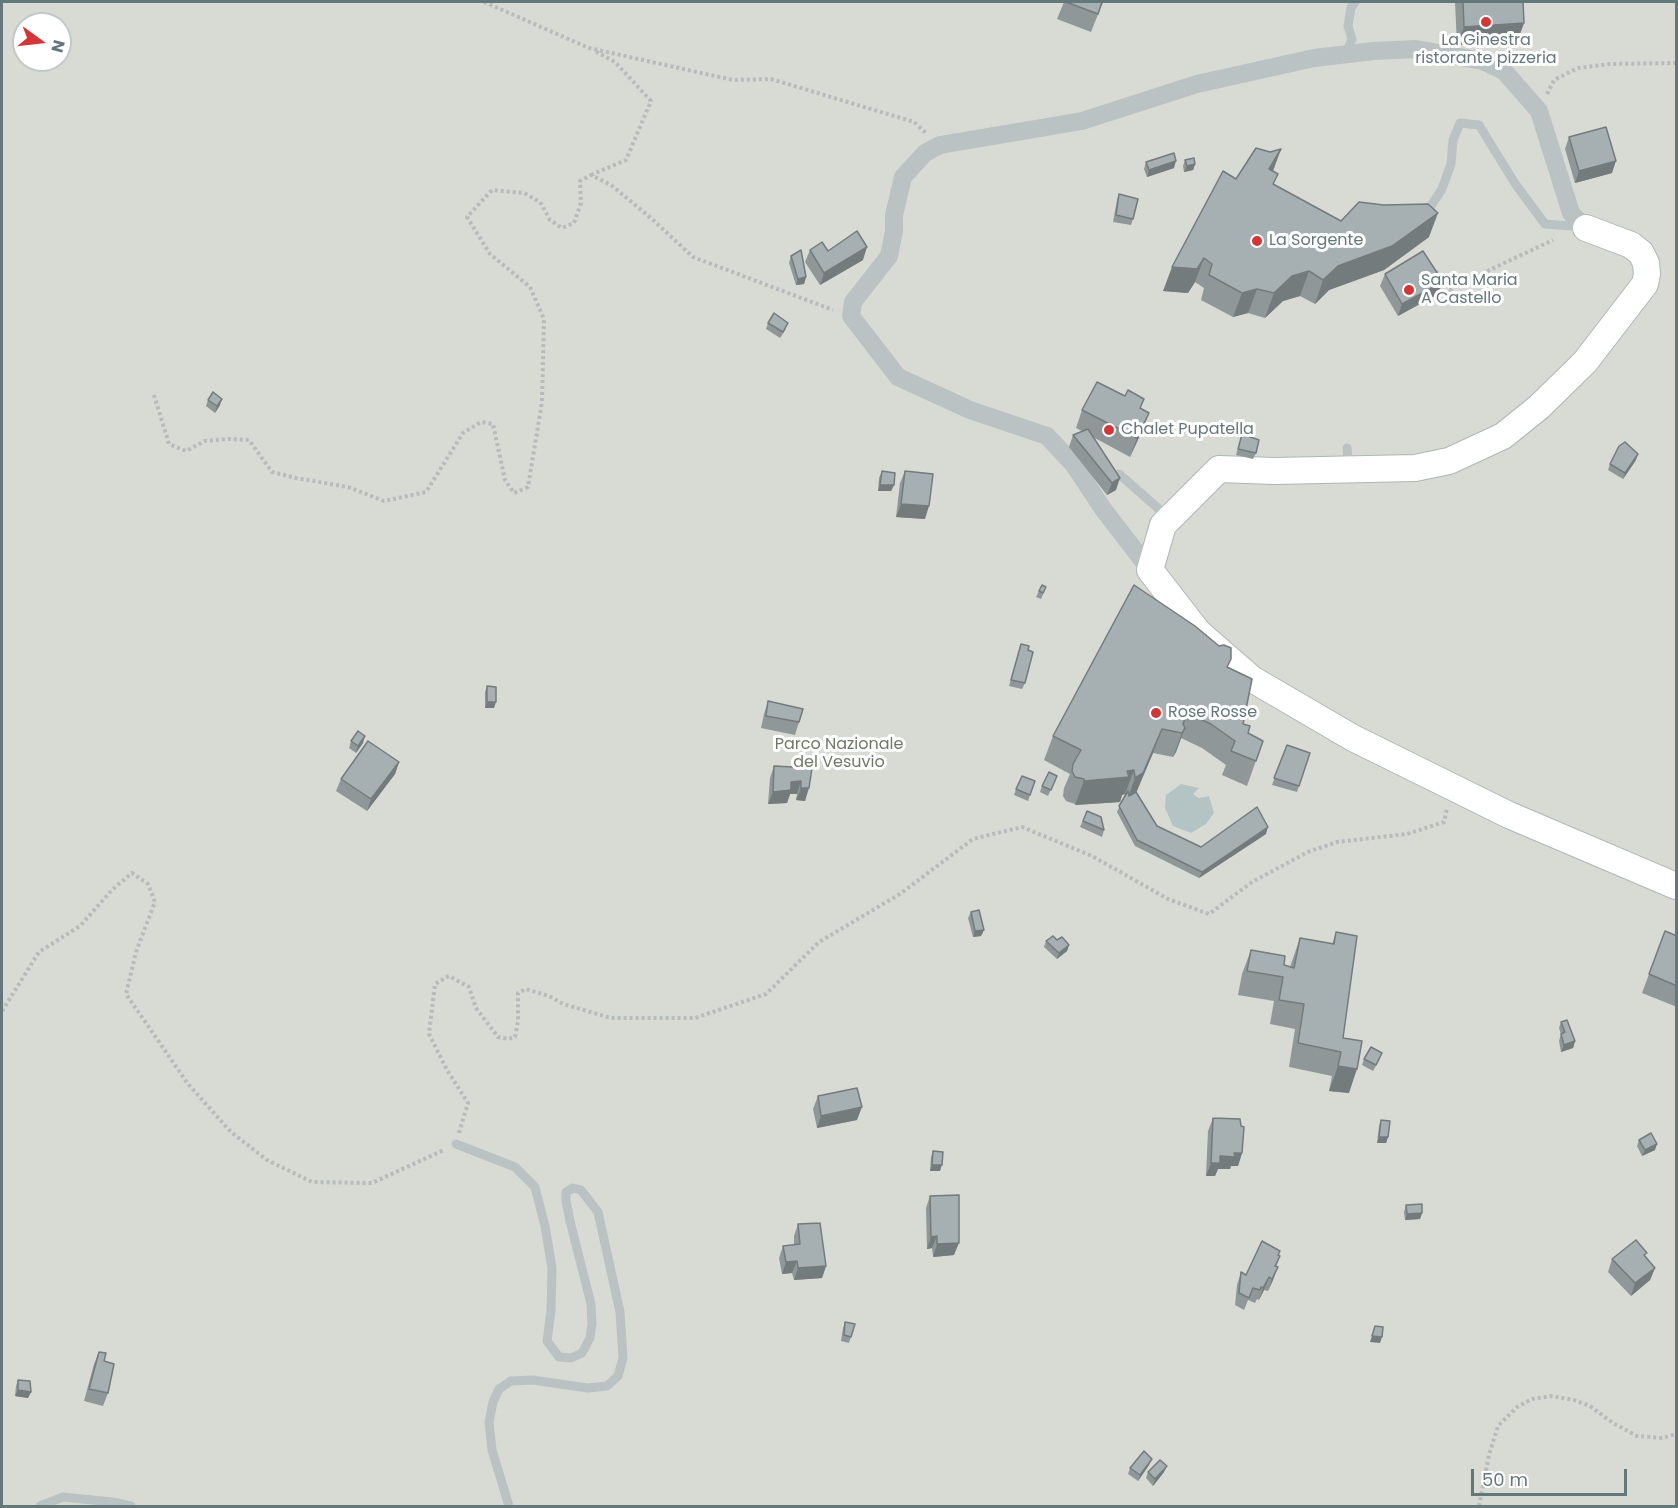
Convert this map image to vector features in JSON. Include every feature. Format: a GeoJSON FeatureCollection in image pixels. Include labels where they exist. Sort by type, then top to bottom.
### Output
{"type":"FeatureCollection","features":[{"type":"Feature","properties":{"kind":"street"},"geometry":{"type":"LineString","coordinates":[[1150,570],[1163,525],[1219,469],[1274,471],[1348,459],[1415,468],[1449,461],[1503,436],[1539,407],[1585,362],[1639,293],[1647,274],[1646,263],[1641,253],[1630,245],[1586,228],[1571,213],[1539,111],[1504,71],[1483,61],[1416,49],[1314,58],[1197,84],[1082,121],[940,145],[925,153],[903,177],[894,215],[894,231],[889,256],[853,302],[851,316],[898,377],[970,410],[1047,436],[1074,465],[1103,509],[1150,570],[1198,632],[1252,679],[1353,738],[1439,781],[1509,815],[1677,886]]}},
{"type":"Feature","properties":{"kind":"lane"},"geometry":{"type":"LineString","coordinates":[[1346,54],[1352,39],[1348,26],[1351,8],[1355,2]]}},
{"type":"Feature","properties":{"kind":"lane"},"geometry":{"type":"LineString","coordinates":[[1427,212],[1442,189],[1451,164],[1453,140],[1460,123],[1479,125],[1516,185],[1545,224],[1586,228]]}},
{"type":"Feature","properties":{"kind":"lane"},"geometry":{"type":"LineString","coordinates":[[1453,140],[1459,151]]}},
{"type":"Feature","properties":{"kind":"lane"},"geometry":{"type":"LineString","coordinates":[[1119,474],[1170,519]]}},
{"type":"Feature","properties":{"kind":"lane"},"geometry":{"type":"LineString","coordinates":[[456,1144],[515,1167],[534,1187],[545,1226],[552,1268],[547,1341],[558,1357],[571,1358],[582,1353],[590,1338],[592,1324],[591,1304],[566,1201],[566,1191],[573,1188],[581,1190],[598,1212],[620,1312],[623,1358],[618,1376],[607,1386],[587,1388],[532,1380],[511,1381],[499,1389],[493,1402],[489,1422],[492,1450],[509,1506]]}},
{"type":"Feature","properties":{"kind":"lane"},"geometry":{"type":"LineString","coordinates":[[40,1506],[63,1497],[131,1506]]}},
{"type":"Feature","properties":{"kind":"path"},"geometry":{"type":"LineString","coordinates":[[153,395],[169,444],[186,451],[205,441],[249,440],[272,472],[348,487],[384,501],[426,492],[463,434],[481,422],[493,424],[505,480],[514,493],[528,487],[542,402],[544,319],[530,287],[490,254],[467,217],[492,190],[524,193],[540,202],[550,220],[562,228],[574,223],[581,203],[580,182],[626,160],[651,101],[615,62],[589,48],[483,2]]}},
{"type":"Feature","properties":{"kind":"path"},"geometry":{"type":"LineString","coordinates":[[589,48],[733,80],[771,79],[914,122],[940,145]]}},
{"type":"Feature","properties":{"kind":"path"},"geometry":{"type":"LineString","coordinates":[[1539,111],[1554,80],[1578,68],[1610,64],[1677,63]]}},
{"type":"Feature","properties":{"kind":"path"},"geometry":{"type":"LineString","coordinates":[[591,175],[611,185],[693,257],[851,316]]}},
{"type":"Feature","properties":{"kind":"path"},"geometry":{"type":"LineString","coordinates":[[1428,278],[1437,272],[1450,290],[1560,237]]}},
{"type":"Feature","properties":{"kind":"path"},"geometry":{"type":"LineString","coordinates":[[2,1011],[39,952],[80,926],[112,890],[132,873],[148,884],[155,902],[136,952],[126,994],[188,1084],[231,1132],[267,1160],[312,1182],[372,1183],[456,1144],[468,1103],[447,1070],[429,1034],[435,984],[449,976],[469,987],[476,1008],[492,1030],[498,1037],[508,1039],[515,1037],[518,1021],[518,993],[526,988],[549,996],[562,1004],[611,1018],[695,1018],[766,994],[819,942],[900,894],[973,839],[1022,826],[1092,856],[1168,899],[1209,914],[1252,882],[1308,852],[1337,842],[1407,834],[1444,822],[1448,804],[1439,781]]}},
{"type":"Feature","properties":{"kind":"path"},"geometry":{"type":"LineString","coordinates":[[1479,1506],[1498,1426],[1516,1407],[1532,1399],[1551,1396],[1574,1400],[1590,1406],[1613,1423],[1637,1436],[1662,1438],[1677,1434]]}},
{"type":"Feature","properties":{"kind":"green space","name":"Parco Nazionale del Vesuvio"},"geometry":{"type":"Polygon","coordinates":[[[2,2],[1676,2],[1676,1506],[2,1506],[2,2]]]}},
{"type":"Feature","properties":{"kind":"shaded area"},"geometry":{"type":"Polygon","coordinates":[[[1181,784],[1199,788],[1193,794],[1199,798],[1209,796],[1214,813],[1206,824],[1191,833],[1173,826],[1165,808],[1166,795],[1181,784]]]}},
{"type":"Feature","properties":{"kind":"building"},"geometry":{"type":"Polygon","coordinates":[[[1066,2],[1102,2],[1098,14],[1066,2]]]}},
{"type":"Feature","properties":{"kind":"building"},"geometry":{"type":"Polygon","coordinates":[[[1463,2],[1523,2],[1524,23],[1464,27],[1463,2]]]}},
{"type":"Feature","properties":{"kind":"building"},"geometry":{"type":"Polygon","coordinates":[[[1606,127],[1616,161],[1579,171],[1569,137],[1606,127]]]}},
{"type":"Feature","properties":{"kind":"building","name":"La Sorgente"},"geometry":{"type":"Polygon","coordinates":[[[1256,148],[1270,152],[1281,149],[1269,169],[1278,174],[1273,184],[1341,221],[1359,202],[1384,205],[1428,204],[1438,213],[1392,246],[1338,266],[1323,280],[1309,271],[1292,276],[1274,293],[1257,289],[1242,293],[1209,275],[1212,264],[1204,258],[1197,269],[1172,267],[1223,171],[1236,179],[1256,148]]]}},
{"type":"Feature","properties":{"kind":"building"},"geometry":{"type":"Polygon","coordinates":[[[1174,153],[1176,161],[1149,170],[1146,162],[1174,153]]]}},
{"type":"Feature","properties":{"kind":"building"},"geometry":{"type":"Polygon","coordinates":[[[1194,158],[1195,164],[1187,166],[1185,160],[1194,158]]]}},
{"type":"Feature","properties":{"kind":"building"},"geometry":{"type":"Polygon","coordinates":[[[1119,194],[1138,199],[1133,219],[1116,215],[1119,194]]]}},
{"type":"Feature","properties":{"kind":"building"},"geometry":{"type":"Polygon","coordinates":[[[857,231],[867,247],[824,273],[810,250],[822,242],[828,251],[857,231]]]}},
{"type":"Feature","properties":{"kind":"building"},"geometry":{"type":"Polygon","coordinates":[[[801,250],[806,277],[798,279],[791,256],[801,250]]]}},
{"type":"Feature","properties":{"kind":"building"},"geometry":{"type":"Polygon","coordinates":[[[1423,251],[1443,282],[1402,304],[1385,274],[1423,251]]]}},
{"type":"Feature","properties":{"kind":"building"},"geometry":{"type":"Polygon","coordinates":[[[774,313],[788,323],[783,332],[768,323],[774,313]]]}},
{"type":"Feature","properties":{"kind":"building"},"geometry":{"type":"Polygon","coordinates":[[[1097,382],[1125,396],[1128,390],[1144,399],[1140,408],[1149,413],[1137,438],[1082,410],[1097,382]]]}},
{"type":"Feature","properties":{"kind":"building"},"geometry":{"type":"Polygon","coordinates":[[[213,392],[222,399],[217,406],[208,400],[213,392]]]}},
{"type":"Feature","properties":{"kind":"building"},"geometry":{"type":"Polygon","coordinates":[[[1088,429],[1120,478],[1112,483],[1073,435],[1088,429]]]}},
{"type":"Feature","properties":{"kind":"building"},"geometry":{"type":"Polygon","coordinates":[[[1242,434],[1259,440],[1256,453],[1238,449],[1242,434]]]}},
{"type":"Feature","properties":{"kind":"building"},"geometry":{"type":"Polygon","coordinates":[[[1625,442],[1638,454],[1625,473],[1610,464],[1619,446],[1625,442]]]}},
{"type":"Feature","properties":{"kind":"building"},"geometry":{"type":"Polygon","coordinates":[[[882,471],[895,473],[894,485],[880,485],[882,471]]]}},
{"type":"Feature","properties":{"kind":"building"},"geometry":{"type":"Polygon","coordinates":[[[905,471],[933,474],[929,506],[901,504],[905,471]]]}},
{"type":"Feature","properties":{"kind":"building"},"geometry":{"type":"Polygon","coordinates":[[[1042,585],[1046,587],[1043,593],[1039,591],[1042,585]]]}},
{"type":"Feature","properties":{"kind":"building","name":"Rose Rosse"},"geometry":{"type":"Polygon","coordinates":[[[1134,585],[1195,626],[1219,646],[1224,645],[1231,648],[1231,659],[1227,667],[1252,679],[1243,724],[1250,726],[1248,733],[1263,741],[1256,761],[1231,751],[1235,741],[1211,724],[1181,710],[1179,715],[1185,718],[1183,724],[1185,728],[1182,733],[1162,729],[1143,773],[1135,778],[1134,770],[1127,771],[1129,777],[1084,781],[1084,779],[1075,777],[1072,771],[1073,764],[1081,750],[1053,736],[1134,585]]]}},
{"type":"Feature","properties":{"kind":"building"},"geometry":{"type":"Polygon","coordinates":[[[1021,644],[1029,646],[1028,650],[1033,652],[1025,683],[1011,680],[1021,644]]]}},
{"type":"Feature","properties":{"kind":"building"},"geometry":{"type":"Polygon","coordinates":[[[487,686],[496,687],[496,702],[487,702],[487,686]]]}},
{"type":"Feature","properties":{"kind":"building"},"geometry":{"type":"Polygon","coordinates":[[[768,701],[803,709],[799,722],[766,716],[768,701]]]}},
{"type":"Feature","properties":{"kind":"building"},"geometry":{"type":"Polygon","coordinates":[[[358,731],[365,736],[358,746],[351,741],[358,731]]]}},
{"type":"Feature","properties":{"kind":"building"},"geometry":{"type":"Polygon","coordinates":[[[368,741],[399,762],[371,799],[341,779],[368,741]]]}},
{"type":"Feature","properties":{"kind":"building"},"geometry":{"type":"Polygon","coordinates":[[[1287,745],[1310,753],[1299,786],[1274,778],[1287,745]]]}},
{"type":"Feature","properties":{"kind":"building"},"geometry":{"type":"Polygon","coordinates":[[[774,766],[812,768],[809,788],[801,788],[801,781],[791,782],[791,790],[773,792],[774,766]]]}},
{"type":"Feature","properties":{"kind":"building"},"geometry":{"type":"Polygon","coordinates":[[[1049,772],[1057,776],[1051,790],[1042,786],[1049,772]]]}},
{"type":"Feature","properties":{"kind":"building"},"geometry":{"type":"Polygon","coordinates":[[[1022,776],[1035,781],[1030,795],[1016,789],[1022,776]]]}},
{"type":"Feature","properties":{"kind":"building"},"geometry":{"type":"Polygon","coordinates":[[[1128,791],[1129,796],[1136,792],[1157,826],[1201,847],[1257,807],[1268,827],[1202,872],[1137,840],[1119,806],[1128,791]]]}},
{"type":"Feature","properties":{"kind":"building"},"geometry":{"type":"Polygon","coordinates":[[[1087,811],[1101,817],[1104,830],[1083,821],[1087,811]]]}},
{"type":"Feature","properties":{"kind":"building"},"geometry":{"type":"Polygon","coordinates":[[[979,910],[984,930],[975,931],[971,912],[979,910]]]}},
{"type":"Feature","properties":{"kind":"building"},"geometry":{"type":"Polygon","coordinates":[[[1665,931],[1677,936],[1677,986],[1649,974],[1665,931]]]}},
{"type":"Feature","properties":{"kind":"building"},"geometry":{"type":"Polygon","coordinates":[[[1336,932],[1357,936],[1343,1038],[1362,1041],[1357,1069],[1338,1066],[1341,1052],[1298,1043],[1304,1004],[1279,1000],[1283,977],[1247,971],[1251,950],[1285,956],[1284,965],[1294,968],[1300,938],[1334,944],[1336,932]]]}},
{"type":"Feature","properties":{"kind":"building"},"geometry":{"type":"Polygon","coordinates":[[[1053,936],[1057,940],[1062,937],[1069,945],[1059,953],[1046,941],[1053,936]]]}},
{"type":"Feature","properties":{"kind":"building"},"geometry":{"type":"Polygon","coordinates":[[[1567,1020],[1575,1041],[1564,1045],[1561,1034],[1565,1032],[1561,1022],[1567,1020]]]}},
{"type":"Feature","properties":{"kind":"building"},"geometry":{"type":"Polygon","coordinates":[[[1371,1047],[1382,1053],[1376,1065],[1364,1059],[1371,1047]]]}},
{"type":"Feature","properties":{"kind":"building"},"geometry":{"type":"Polygon","coordinates":[[[857,1088],[862,1107],[821,1116],[818,1096],[857,1088]]]}},
{"type":"Feature","properties":{"kind":"building"},"geometry":{"type":"Polygon","coordinates":[[[1213,1118],[1240,1119],[1241,1126],[1244,1127],[1242,1153],[1234,1153],[1235,1157],[1220,1156],[1220,1163],[1211,1163],[1213,1118]]]}},
{"type":"Feature","properties":{"kind":"building"},"geometry":{"type":"Polygon","coordinates":[[[1381,1120],[1390,1121],[1388,1137],[1379,1137],[1381,1120]]]}},
{"type":"Feature","properties":{"kind":"building"},"geometry":{"type":"Polygon","coordinates":[[[1651,1133],[1657,1144],[1645,1150],[1639,1140],[1651,1133]]]}},
{"type":"Feature","properties":{"kind":"building"},"geometry":{"type":"Polygon","coordinates":[[[933,1151],[943,1152],[942,1165],[932,1165],[933,1151]]]}},
{"type":"Feature","properties":{"kind":"building"},"geometry":{"type":"Polygon","coordinates":[[[959,1195],[959,1243],[937,1244],[937,1236],[931,1237],[930,1196],[959,1195]]]}},
{"type":"Feature","properties":{"kind":"building"},"geometry":{"type":"Polygon","coordinates":[[[1422,1204],[1422,1213],[1407,1214],[1406,1205],[1422,1204]]]}},
{"type":"Feature","properties":{"kind":"building"},"geometry":{"type":"Polygon","coordinates":[[[820,1223],[826,1266],[798,1268],[797,1261],[786,1262],[783,1246],[800,1244],[798,1224],[820,1223]]]}},
{"type":"Feature","properties":{"kind":"building"},"geometry":{"type":"Polygon","coordinates":[[[1636,1240],[1647,1253],[1644,1255],[1655,1268],[1635,1283],[1612,1259],[1636,1240]]]}},
{"type":"Feature","properties":{"kind":"building"},"geometry":{"type":"Polygon","coordinates":[[[1262,1241],[1280,1251],[1275,1266],[1278,1267],[1272,1279],[1269,1277],[1263,1288],[1261,1287],[1260,1290],[1253,1288],[1249,1298],[1239,1293],[1241,1272],[1246,1275],[1262,1241]]]}},
{"type":"Feature","properties":{"kind":"building"},"geometry":{"type":"Polygon","coordinates":[[[845,1322],[855,1324],[851,1337],[844,1335],[845,1322]]]}},
{"type":"Feature","properties":{"kind":"building"},"geometry":{"type":"Polygon","coordinates":[[[1375,1326],[1383,1327],[1382,1337],[1372,1336],[1375,1326]]]}},
{"type":"Feature","properties":{"kind":"building"},"geometry":{"type":"Polygon","coordinates":[[[99,1352],[106,1353],[104,1361],[114,1364],[108,1393],[89,1389],[99,1352]]]}},
{"type":"Feature","properties":{"kind":"building"},"geometry":{"type":"Polygon","coordinates":[[[18,1380],[30,1381],[31,1392],[18,1390],[18,1380]]]}},
{"type":"Feature","properties":{"kind":"building"},"geometry":{"type":"Polygon","coordinates":[[[1144,1451],[1152,1459],[1140,1475],[1130,1468],[1144,1451]]]}},
{"type":"Feature","properties":{"kind":"building"},"geometry":{"type":"Polygon","coordinates":[[[1160,1460],[1167,1466],[1155,1479],[1148,1472],[1160,1460]]]}},
{"type":"Feature","properties":{"kind":"place","name":"La Ginestra ristorante pizzeria"},"geometry":{"type":"Point","coordinates":[1486,22]}},
{"type":"Feature","properties":{"kind":"place","name":"La Sorgente"},"geometry":{"type":"Point","coordinates":[1257,241]}},
{"type":"Feature","properties":{"kind":"place","name":"Santa Maria A Castello"},"geometry":{"type":"Point","coordinates":[1409,290]}},
{"type":"Feature","properties":{"kind":"place","name":"Chalet Pupatella"},"geometry":{"type":"Point","coordinates":[1109,430]}},
{"type":"Feature","properties":{"kind":"place","name":"Rose Rosse"},"geometry":{"type":"Point","coordinates":[1156,713]}}]}
